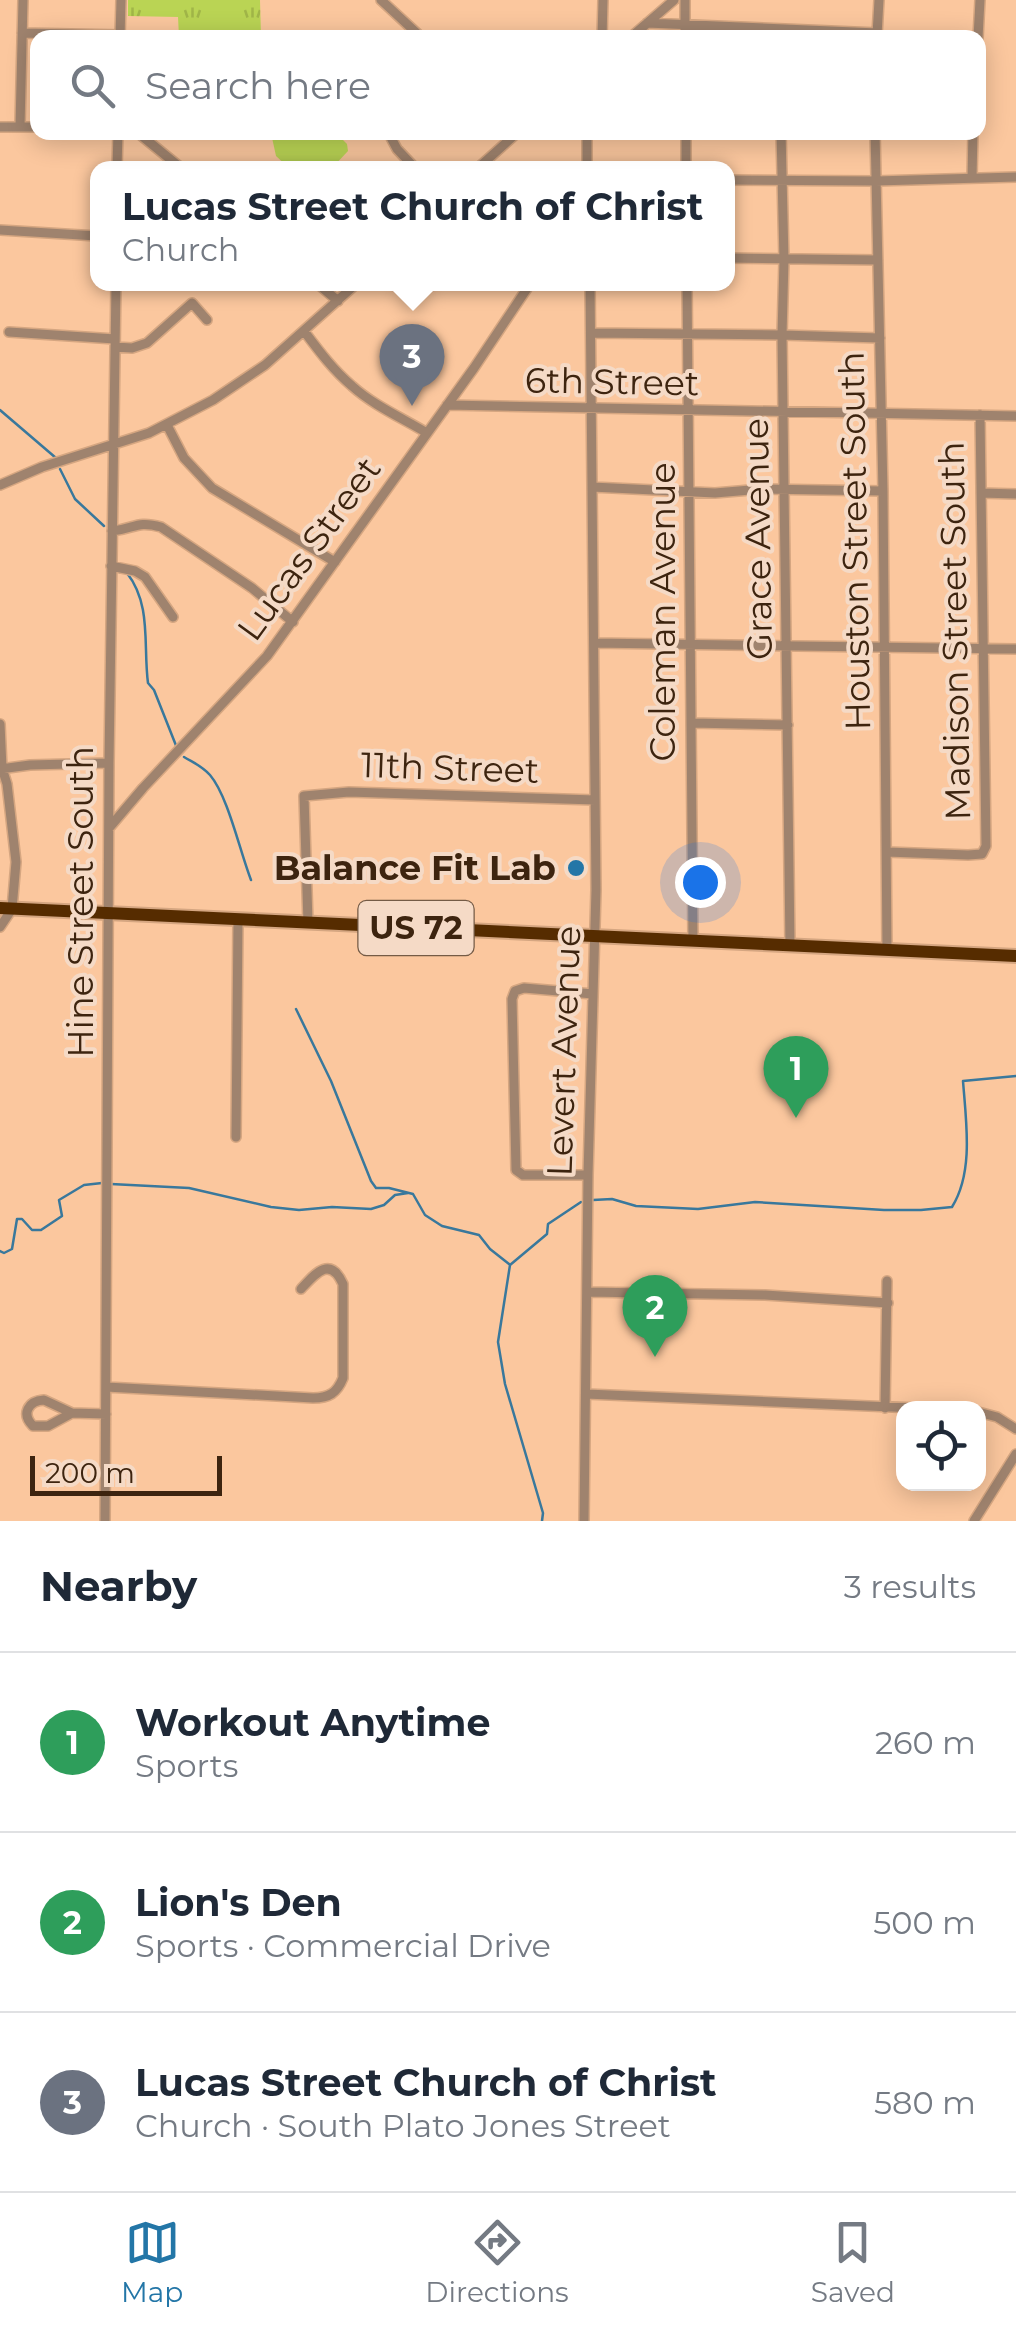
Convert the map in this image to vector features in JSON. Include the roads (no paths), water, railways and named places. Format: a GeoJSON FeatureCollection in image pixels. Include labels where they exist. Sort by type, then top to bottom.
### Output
{"type":"FeatureCollection","features":[{"type":"Feature","properties":{"kind":"highway","name":"US 72"},"geometry":{"type":"LineString","coordinates":[[6,908],[1016,956]]}},
{"type":"Feature","properties":{"kind":"street"},"geometry":{"type":"LineString","coordinates":[[20,126],[23,0]]}},
{"type":"Feature","properties":{"kind":"street"},"geometry":{"type":"LineString","coordinates":[[120,0],[120,30]]}},
{"type":"Feature","properties":{"kind":"street"},"geometry":{"type":"LineString","coordinates":[[381,0],[413,30]]}},
{"type":"Feature","properties":{"kind":"street"},"geometry":{"type":"LineString","coordinates":[[602,30],[603,0]]}},
{"type":"Feature","properties":{"kind":"street"},"geometry":{"type":"LineString","coordinates":[[639,30],[674,0]]}},
{"type":"Feature","properties":{"kind":"street"},"geometry":{"type":"LineString","coordinates":[[685,0],[685,30]]}},
{"type":"Feature","properties":{"kind":"street"},"geometry":{"type":"LineString","coordinates":[[877,30],[880,0]]}},
{"type":"Feature","properties":{"kind":"street"},"geometry":{"type":"LineString","coordinates":[[978,30],[980,0]]}},
{"type":"Feature","properties":{"kind":"street"},"geometry":{"type":"LineString","coordinates":[[646,23],[676,30]]}},
{"type":"Feature","properties":{"kind":"street"},"geometry":{"type":"LineString","coordinates":[[22,33],[30,33]]}},
{"type":"Feature","properties":{"kind":"street"},"geometry":{"type":"LineString","coordinates":[[0,127],[30,127]]}},
{"type":"Feature","properties":{"kind":"street"},"geometry":{"type":"LineString","coordinates":[[146,140],[172,161]]}},
{"type":"Feature","properties":{"kind":"street"},"geometry":{"type":"LineString","coordinates":[[391,140],[408,161]]}},
{"type":"Feature","properties":{"kind":"street"},"geometry":{"type":"LineString","coordinates":[[484,161],[502,140]]}},
{"type":"Feature","properties":{"kind":"street","name":"Grace Avenue"},"geometry":{"type":"LineString","coordinates":[[780,140],[790,945]]}},
{"type":"Feature","properties":{"kind":"street","name":"Houston Street South"},"geometry":{"type":"LineString","coordinates":[[874,140],[883,491],[887,950]]}},
{"type":"Feature","properties":{"kind":"street"},"geometry":{"type":"LineString","coordinates":[[972,178],[973,140]]}},
{"type":"Feature","properties":{"kind":"street"},"geometry":{"type":"LineString","coordinates":[[735,180],[1016,177]]}},
{"type":"Feature","properties":{"kind":"street"},"geometry":{"type":"LineString","coordinates":[[0,230],[90,236]]}},
{"type":"Feature","properties":{"kind":"street"},"geometry":{"type":"LineString","coordinates":[[735,258],[878,260]]}},
{"type":"Feature","properties":{"kind":"street","name":"Hine Street South"},"geometry":{"type":"LineString","coordinates":[[105,1521],[116,291]]}},
{"type":"Feature","properties":{"kind":"street"},"geometry":{"type":"LineString","coordinates":[[326,291],[338,301]]}},
{"type":"Feature","properties":{"kind":"street"},"geometry":{"type":"LineString","coordinates":[[0,486],[167,425],[240,383],[349,291]]}},
{"type":"Feature","properties":{"kind":"street","name":"Lucas Street"},"geometry":{"type":"LineString","coordinates":[[109,828],[256,669],[293,622],[525,291]]}},
{"type":"Feature","properties":{"kind":"street","name":"Levert Avenue"},"geometry":{"type":"LineString","coordinates":[[584,1521],[596,890],[590,291]]}},
{"type":"Feature","properties":{"kind":"street","name":"Coleman Avenue"},"geometry":{"type":"LineString","coordinates":[[688,291],[693,941]]}},
{"type":"Feature","properties":{"kind":"street"},"geometry":{"type":"LineString","coordinates":[[9,332],[140,347],[192,303],[208,320]]}},
{"type":"Feature","properties":{"kind":"street"},"geometry":{"type":"LineString","coordinates":[[304,331],[349,384],[427,433]]}},
{"type":"Feature","properties":{"kind":"street"},"geometry":{"type":"LineString","coordinates":[[591,333],[880,338]]}},
{"type":"Feature","properties":{"kind":"street","name":"6th Street"},"geometry":{"type":"LineString","coordinates":[[447,405],[1016,416]]}},
{"type":"Feature","properties":{"kind":"street","name":"Madison Street South"},"geometry":{"type":"LineString","coordinates":[[887,852],[968,855],[982,854],[986,846],[980,416]]}},
{"type":"Feature","properties":{"kind":"street"},"geometry":{"type":"LineString","coordinates":[[167,425],[184,458],[212,488],[335,562]]}},
{"type":"Feature","properties":{"kind":"street"},"geometry":{"type":"LineString","coordinates":[[592,487],[715,493],[785,489],[883,491]]}},
{"type":"Feature","properties":{"kind":"street"},"geometry":{"type":"LineString","coordinates":[[981,493],[1016,494]]}},
{"type":"Feature","properties":{"kind":"street"},"geometry":{"type":"LineString","coordinates":[[112,531],[146,522],[161,527],[242,581],[293,622]]}},
{"type":"Feature","properties":{"kind":"street"},"geometry":{"type":"LineString","coordinates":[[111,566],[145,577],[173,617]]}},
{"type":"Feature","properties":{"kind":"street"},"geometry":{"type":"LineString","coordinates":[[594,643],[1016,649]]}},
{"type":"Feature","properties":{"kind":"street"},"geometry":{"type":"LineString","coordinates":[[691,723],[788,725]]}},
{"type":"Feature","properties":{"kind":"street"},"geometry":{"type":"LineString","coordinates":[[0,724],[1,768],[16,862],[0,927]]}},
{"type":"Feature","properties":{"kind":"street"},"geometry":{"type":"LineString","coordinates":[[1,768],[109,763]]}},
{"type":"Feature","properties":{"kind":"street","name":"11th Street"},"geometry":{"type":"LineString","coordinates":[[308,922],[304,796],[349,792],[595,800]]}},
{"type":"Feature","properties":{"kind":"street"},"geometry":{"type":"LineString","coordinates":[[236,1137],[238,920]]}},
{"type":"Feature","properties":{"kind":"street"},"geometry":{"type":"LineString","coordinates":[[588,1175],[523,1175],[516,1170],[512,999],[515,992],[524,988],[593,994]]}},
{"type":"Feature","properties":{"kind":"street"},"geometry":{"type":"LineString","coordinates":[[106,1386],[329,1396],[336,1392],[343,1378],[343,1284],[327,1269],[319,1271],[301,1289]]}},
{"type":"Feature","properties":{"kind":"street"},"geometry":{"type":"LineString","coordinates":[[886,1408],[887,1282]]}},
{"type":"Feature","properties":{"kind":"street"},"geometry":{"type":"LineString","coordinates":[[587,1292],[765,1295],[888,1303]]}},
{"type":"Feature","properties":{"kind":"street"},"geometry":{"type":"LineString","coordinates":[[586,1394],[896,1408]]}},
{"type":"Feature","properties":{"kind":"street"},"geometry":{"type":"LineString","coordinates":[[72,1413],[40,1428],[32,1426],[26,1412],[36,1400],[44,1400],[72,1413],[106,1414]]}},
{"type":"Feature","properties":{"kind":"street"},"geometry":{"type":"LineString","coordinates":[[986,1415],[1016,1430]]}},
{"type":"Feature","properties":{"kind":"street"},"geometry":{"type":"LineString","coordinates":[[974,1521],[1016,1454]]}},
{"type":"Feature","properties":{"kind":"waterway"},"geometry":{"type":"LineString","coordinates":[[0,410],[56,458]]}},
{"type":"Feature","properties":{"kind":"waterway"},"geometry":{"type":"LineString","coordinates":[[60,469],[75,499],[104,526]]}},
{"type":"Feature","properties":{"kind":"waterway"},"geometry":{"type":"LineString","coordinates":[[119,572],[127,573],[140,598],[148,683],[177,748]]}},
{"type":"Feature","properties":{"kind":"waterway"},"geometry":{"type":"LineString","coordinates":[[184,757],[204,769],[216,784],[251,880]]}},
{"type":"Feature","properties":{"kind":"waterway"},"geometry":{"type":"LineString","coordinates":[[296,1009],[376,1188],[413,1194],[425,1215],[442,1226],[479,1235],[509,1264]]}},
{"type":"Feature","properties":{"kind":"waterway"},"geometry":{"type":"LineString","coordinates":[[593,1200],[698,1209],[755,1202],[884,1210],[952,1207],[966,1162],[963,1081],[1016,1076]]}},
{"type":"Feature","properties":{"kind":"waterway"},"geometry":{"type":"LineString","coordinates":[[0,1251],[12,1249],[17,1219],[32,1230],[41,1230],[62,1216],[59,1200],[84,1185],[102,1183]]}},
{"type":"Feature","properties":{"kind":"waterway"},"geometry":{"type":"LineString","coordinates":[[111,1184],[189,1188],[299,1210],[371,1209],[384,1205],[395,1195],[408,1193]]}},
{"type":"Feature","properties":{"kind":"waterway"},"geometry":{"type":"LineString","coordinates":[[542,1521],[543,1513],[505,1384],[498,1342],[510,1265],[547,1234],[548,1224],[581,1202]]}},
{"type":"Feature","properties":{"kind":"place","name":"Lucas Street Church of Christ"},"geometry":{"type":"Point","coordinates":[412,406]}},
{"type":"Feature","properties":{"kind":"place","name":"Balance Fit Lab"},"geometry":{"type":"Point","coordinates":[576,868]}},
{"type":"Feature","properties":{"kind":"place","name":"Workout Anytime"},"geometry":{"type":"Point","coordinates":[796,1118]}},
{"type":"Feature","properties":{"kind":"place","name":"Lion's Den"},"geometry":{"type":"Point","coordinates":[655,1357]}}]}
